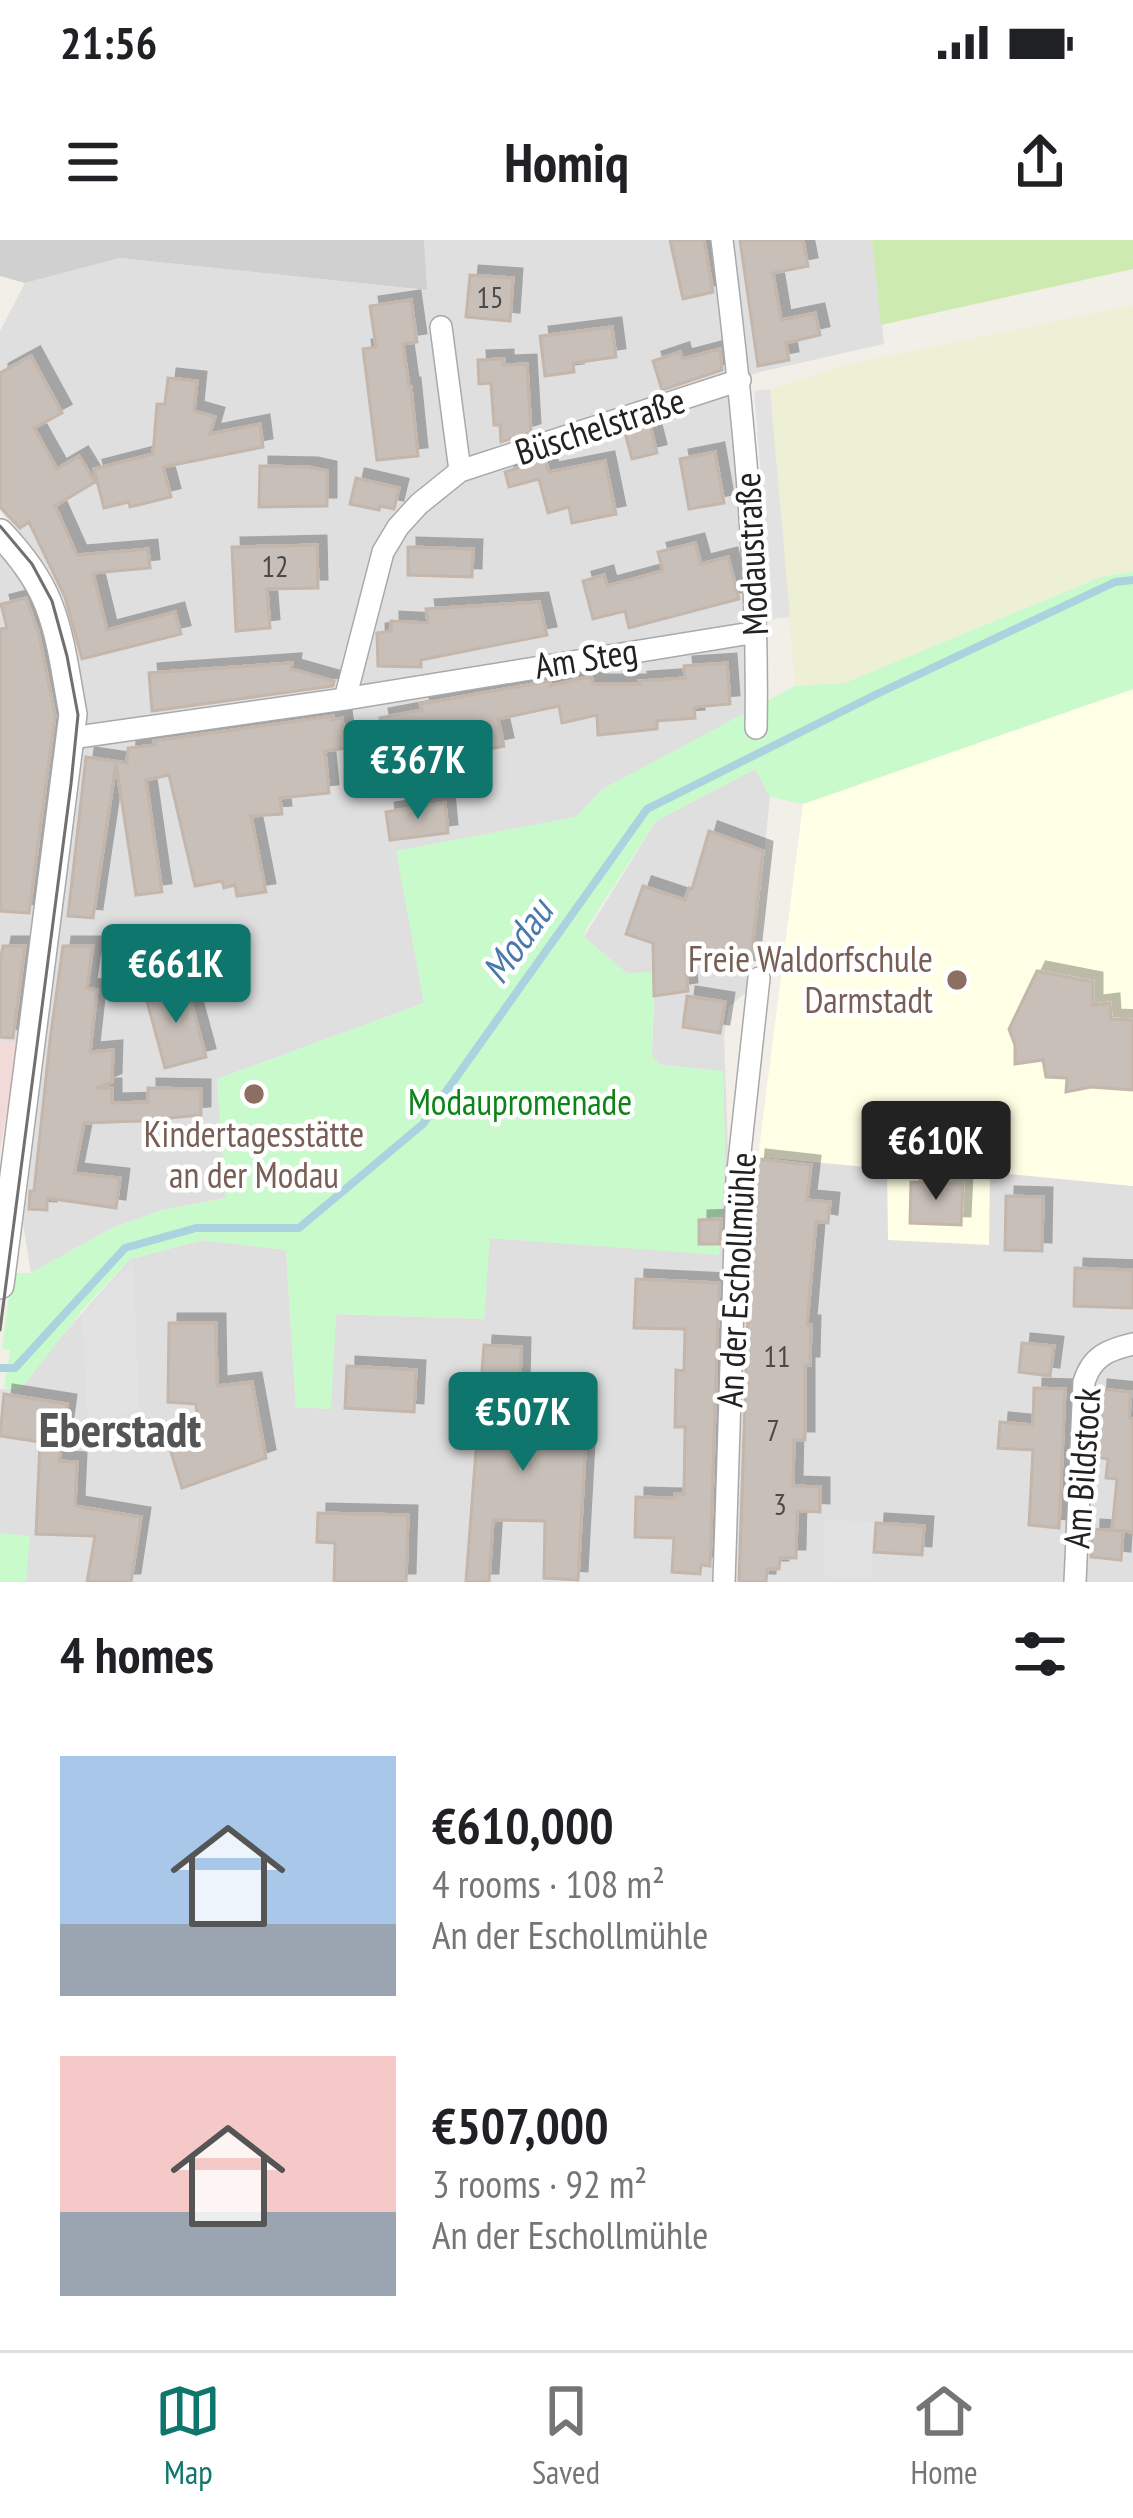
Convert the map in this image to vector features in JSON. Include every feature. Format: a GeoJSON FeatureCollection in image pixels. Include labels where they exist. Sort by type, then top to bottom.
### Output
{"type":"FeatureCollection","features":[{"type":"Feature","properties":{"kind":"street","name":"Modaustraße"},"geometry":{"type":"LineString","coordinates":[[722,240],[740,380],[757,632],[755,728]]}},
{"type":"Feature","properties":{"kind":"street"},"geometry":{"type":"LineString","coordinates":[[441,327],[460,471]]}},
{"type":"Feature","properties":{"kind":"street","name":"Büschelstraße"},"geometry":{"type":"LineString","coordinates":[[345,699],[383,552],[418,504],[460,471],[740,380]]}},
{"type":"Feature","properties":{"kind":"street"},"geometry":{"type":"LineString","coordinates":[[0,533],[48,602],[73,714],[0,1286]]}},
{"type":"Feature","properties":{"kind":"street","name":"Am Steg"},"geometry":{"type":"LineString","coordinates":[[345,699],[757,632]]}},
{"type":"Feature","properties":{"kind":"street"},"geometry":{"type":"LineString","coordinates":[[71,738],[345,699]]}},
{"type":"Feature","properties":{"kind":"street","name":"An der Eschollmühle"},"geometry":{"type":"LineString","coordinates":[[724,1582],[737,1180],[759,978]]}},
{"type":"Feature","properties":{"kind":"street","name":"Am Bildstock"},"geometry":{"type":"LineString","coordinates":[[1076,1582],[1083,1390],[1098,1357],[1133,1344]]}},
{"type":"Feature","properties":{"kind":"shaded area"},"geometry":{"type":"Polygon","coordinates":[[[0,240],[424,240],[427,290],[120,258],[25,283],[0,276],[0,240]]]}},
{"type":"Feature","properties":{"kind":"shaded area"},"geometry":{"type":"Polygon","coordinates":[[[424,240],[872,240],[884,344],[764,371],[490,448],[737,394],[750,712],[601,790],[576,817],[397,851],[424,1003],[217,1079],[226,1198],[162,1210],[112,1228],[31,1273],[23,1224],[86,716],[26,543],[0,510],[0,331],[25,283],[120,258],[426,290],[424,240]]]}},
{"type":"Feature","properties":{"kind":"shaded area"},"geometry":{"type":"Polygon","coordinates":[[[1133,305],[1133,571],[1101,577],[845,683],[795,686],[770,389],[846,365],[1133,305]]]}},
{"type":"Feature","properties":{"kind":"shaded area"},"geometry":{"type":"Polygon","coordinates":[[[770,389],[790,617],[773,619],[754,391],[770,389]]]}},
{"type":"Feature","properties":{"kind":"shaded area"},"geometry":{"type":"Polygon","coordinates":[[[0,552],[32,589],[62,707],[19,1043],[0,1041],[0,552]]]}},
{"type":"Feature","properties":{"kind":"shaded area","name":"Freie Waldorfschule Darmstadt"},"geometry":{"type":"Polygon","coordinates":[[[1133,689],[1133,1186],[990,1172],[989,1245],[888,1240],[887,1169],[758,1157],[803,804],[1133,689]]]}},
{"type":"Feature","properties":{"kind":"shaded area"},"geometry":{"type":"Polygon","coordinates":[[[755,769],[770,797],[750,989],[729,1007],[724,1036],[728,1152],[888,1169],[888,1239],[989,1172],[1133,1186],[1133,1582],[0,1582],[0,1389],[15,1389],[130,1259],[203,1240],[286,1250],[296,1407],[330,1409],[336,1314],[484,1319],[489,1238],[719,1254],[725,1152],[723,1071],[660,1065],[652,1056],[654,997],[584,937],[656,821],[755,769]]]}},
{"type":"Feature","properties":{"kind":"shaded area"},"geometry":{"type":"Polygon","coordinates":[[[0,1041],[19,1043],[0,1151],[0,1041]]]}},
{"type":"Feature","properties":{"kind":"shaded area"},"geometry":{"type":"Polygon","coordinates":[[[133,1262],[139,1409],[88,1426],[82,1314],[133,1262]]]}},
{"type":"Feature","properties":{"kind":"shaded area"},"geometry":{"type":"Polygon","coordinates":[[[825,1520],[874,1522],[871,1579],[823,1577],[825,1520]]]}},
{"type":"Feature","properties":{"kind":"green space"},"geometry":{"type":"Polygon","coordinates":[[[872,240],[1133,240],[1133,269],[881,325],[872,240]]]}},
{"type":"Feature","properties":{"kind":"green space","name":"Modaupromenade"},"geometry":{"type":"Polygon","coordinates":[[[1133,571],[1133,689],[803,804],[770,797],[755,769],[656,821],[586,929],[584,937],[627,973],[654,972],[652,1056],[660,1065],[723,1071],[725,1152],[719,1255],[490,1238],[484,1319],[336,1314],[331,1409],[296,1407],[286,1250],[203,1240],[130,1259],[84,1308],[25,1384],[4,1388],[10,1350],[2,1349],[12,1273],[31,1273],[112,1228],[162,1210],[226,1198],[217,1079],[424,1003],[396,851],[576,817],[601,790],[795,686],[845,683],[1101,577],[1133,571]]]}},
{"type":"Feature","properties":{"kind":"green space"},"geometry":{"type":"Polygon","coordinates":[[[0,1533],[30,1536],[26,1582],[0,1582],[0,1533]]]}},
{"type":"Feature","properties":{"kind":"building"},"geometry":{"type":"Polygon","coordinates":[[[670,240],[704,240],[713,292],[683,299],[670,240]]]}},
{"type":"Feature","properties":{"kind":"building"},"geometry":{"type":"Polygon","coordinates":[[[740,240],[803,240],[808,266],[773,273],[781,320],[815,313],[820,335],[786,343],[789,360],[758,366],[740,240]]]}},
{"type":"Feature","properties":{"kind":"building"},"geometry":{"type":"Polygon","coordinates":[[[470,275],[513,278],[510,321],[466,317],[470,275]]]}},
{"type":"Feature","properties":{"kind":"building"},"geometry":{"type":"Polygon","coordinates":[[[411,300],[417,342],[403,344],[418,456],[377,460],[363,349],[376,347],[370,306],[411,300]]]}},
{"type":"Feature","properties":{"kind":"building"},"geometry":{"type":"Polygon","coordinates":[[[612,327],[616,357],[573,363],[574,372],[545,376],[540,336],[612,327]]]}},
{"type":"Feature","properties":{"kind":"building"},"geometry":{"type":"Polygon","coordinates":[[[720,349],[722,370],[662,390],[653,361],[680,352],[682,359],[720,349]]]}},
{"type":"Feature","properties":{"kind":"building"},"geometry":{"type":"Polygon","coordinates":[[[31,356],[62,413],[34,428],[57,469],[79,456],[95,482],[55,506],[77,555],[148,549],[150,568],[93,573],[107,630],[175,612],[181,634],[82,659],[65,597],[29,522],[20,528],[0,507],[0,373],[31,356]]]}},
{"type":"Feature","properties":{"kind":"building"},"geometry":{"type":"Polygon","coordinates":[[[504,359],[504,365],[527,364],[531,432],[501,442],[500,425],[494,425],[491,383],[479,384],[478,360],[504,359]]]}},
{"type":"Feature","properties":{"kind":"building"},"geometry":{"type":"Polygon","coordinates":[[[168,378],[197,381],[194,411],[215,417],[210,434],[260,424],[263,447],[163,467],[171,497],[104,508],[94,469],[153,454],[157,404],[165,404],[168,378]]]}},
{"type":"Feature","properties":{"kind":"building"},"geometry":{"type":"Polygon","coordinates":[[[650,425],[657,453],[632,459],[625,433],[650,425]]]}},
{"type":"Feature","properties":{"kind":"building"},"geometry":{"type":"Polygon","coordinates":[[[715,452],[724,503],[689,509],[680,459],[715,452]]]}},
{"type":"Feature","properties":{"kind":"building"},"geometry":{"type":"Polygon","coordinates":[[[545,459],[549,472],[605,461],[616,514],[572,523],[569,507],[548,513],[539,479],[509,487],[505,472],[545,459]]]}},
{"type":"Feature","properties":{"kind":"building"},"geometry":{"type":"Polygon","coordinates":[[[260,466],[327,471],[327,506],[259,507],[260,466]]]}},
{"type":"Feature","properties":{"kind":"building"},"geometry":{"type":"Polygon","coordinates":[[[356,478],[399,488],[394,509],[350,504],[356,478]]]}},
{"type":"Feature","properties":{"kind":"building"},"geometry":{"type":"Polygon","coordinates":[[[695,543],[701,564],[728,557],[739,599],[629,628],[625,611],[593,619],[583,581],[604,575],[607,586],[663,571],[658,552],[695,543]]]}},
{"type":"Feature","properties":{"kind":"building"},"geometry":{"type":"Polygon","coordinates":[[[317,545],[318,588],[267,589],[270,628],[236,631],[232,547],[317,545]]]}},
{"type":"Feature","properties":{"kind":"building"},"geometry":{"type":"Polygon","coordinates":[[[408,547],[473,549],[472,577],[408,575],[408,547]]]}},
{"type":"Feature","properties":{"kind":"building"},"geometry":{"type":"Polygon","coordinates":[[[26,598],[39,635],[55,715],[29,913],[0,911],[0,629],[7,628],[1,604],[26,598]]]}},
{"type":"Feature","properties":{"kind":"building"},"geometry":{"type":"Polygon","coordinates":[[[539,602],[547,635],[421,660],[421,667],[378,666],[377,633],[391,631],[391,621],[428,623],[426,609],[539,602]]]}},
{"type":"Feature","properties":{"kind":"building"},"geometry":{"type":"Polygon","coordinates":[[[292,663],[291,669],[334,681],[333,686],[152,711],[149,673],[292,663]]]}},
{"type":"Feature","properties":{"kind":"building"},"geometry":{"type":"Polygon","coordinates":[[[727,663],[730,704],[694,707],[695,718],[657,721],[657,729],[598,735],[597,715],[562,723],[559,706],[498,719],[504,746],[460,755],[465,776],[447,780],[441,752],[388,762],[380,718],[422,710],[420,704],[591,676],[593,684],[685,678],[684,666],[727,663]]]}},
{"type":"Feature","properties":{"kind":"building"},"geometry":{"type":"Polygon","coordinates":[[[333,716],[332,720],[342,718],[346,748],[325,751],[329,793],[280,798],[282,814],[251,816],[266,892],[237,896],[235,885],[224,888],[222,881],[195,886],[169,775],[146,780],[162,892],[136,895],[116,763],[93,918],[68,916],[86,757],[127,763],[128,748],[155,745],[154,741],[333,716]]]}},
{"type":"Feature","properties":{"kind":"building"},"geometry":{"type":"Polygon","coordinates":[[[445,803],[448,833],[390,840],[386,812],[445,803]]]}},
{"type":"Feature","properties":{"kind":"building"},"geometry":{"type":"Polygon","coordinates":[[[709,831],[763,851],[750,967],[684,947],[688,991],[654,996],[653,943],[626,934],[643,886],[685,900],[709,831]]]}},
{"type":"Feature","properties":{"kind":"building"},"geometry":{"type":"Polygon","coordinates":[[[3,946],[25,946],[13,1038],[0,1037],[3,946]]]}},
{"type":"Feature","properties":{"kind":"building"},"geometry":{"type":"Polygon","coordinates":[[[63,946],[93,946],[87,988],[97,990],[90,1052],[113,1050],[112,1082],[96,1088],[112,1088],[112,1103],[148,1102],[148,1088],[201,1089],[201,1115],[84,1123],[74,1173],[120,1178],[116,1208],[47,1198],[47,1210],[29,1209],[63,946]]]}},
{"type":"Feature","properties":{"kind":"building"},"geometry":{"type":"Polygon","coordinates":[[[1037,971],[1093,982],[1093,1005],[1110,1003],[1111,1019],[1133,1020],[1133,1090],[1091,1087],[1066,1092],[1067,1078],[1046,1077],[1043,1060],[1015,1064],[1009,1029],[1037,971]]]}},
{"type":"Feature","properties":{"kind":"building"},"geometry":{"type":"Polygon","coordinates":[[[186,983],[206,1057],[165,1068],[145,994],[186,983]]]}},
{"type":"Feature","properties":{"kind":"building"},"geometry":{"type":"Polygon","coordinates":[[[687,996],[725,1002],[720,1033],[683,1027],[687,996]]]}},
{"type":"Feature","properties":{"kind":"building"},"geometry":{"type":"Polygon","coordinates":[[[757,1159],[811,1165],[807,1200],[830,1202],[828,1223],[816,1221],[807,1325],[811,1325],[810,1365],[805,1365],[805,1440],[794,1440],[793,1486],[820,1487],[820,1512],[797,1511],[796,1558],[780,1558],[779,1569],[767,1569],[766,1582],[739,1582],[752,1194],[757,1159]]]}},
{"type":"Feature","properties":{"kind":"building"},"geometry":{"type":"Polygon","coordinates":[[[911,1182],[963,1184],[961,1225],[910,1223],[911,1182]]]}},
{"type":"Feature","properties":{"kind":"building"},"geometry":{"type":"Polygon","coordinates":[[[1006,1196],[1043,1197],[1042,1251],[1005,1250],[1006,1196]]]}},
{"type":"Feature","properties":{"kind":"building"},"geometry":{"type":"Polygon","coordinates":[[[721,1219],[720,1244],[699,1244],[699,1220],[721,1219]]]}},
{"type":"Feature","properties":{"kind":"building"},"geometry":{"type":"Polygon","coordinates":[[[1075,1268],[1133,1270],[1133,1308],[1074,1306],[1075,1268]]]}},
{"type":"Feature","properties":{"kind":"building"},"geometry":{"type":"Polygon","coordinates":[[[636,1279],[719,1283],[710,1566],[701,1565],[700,1574],[672,1572],[674,1538],[635,1537],[636,1497],[684,1494],[685,1427],[675,1427],[676,1370],[684,1371],[685,1329],[634,1328],[636,1279]]]}},
{"type":"Feature","properties":{"kind":"building"},"geometry":{"type":"Polygon","coordinates":[[[169,1323],[216,1323],[217,1386],[252,1382],[266,1458],[182,1488],[171,1452],[200,1441],[196,1404],[168,1402],[169,1323]]]}},
{"type":"Feature","properties":{"kind":"building"},"geometry":{"type":"Polygon","coordinates":[[[1022,1343],[1054,1346],[1050,1376],[1019,1372],[1022,1343]]]}},
{"type":"Feature","properties":{"kind":"building"},"geometry":{"type":"Polygon","coordinates":[[[484,1345],[521,1347],[519,1433],[586,1434],[578,1580],[544,1578],[545,1521],[493,1520],[489,1582],[466,1582],[484,1345]]]}},
{"type":"Feature","properties":{"kind":"building"},"geometry":{"type":"Polygon","coordinates":[[[347,1366],[416,1370],[414,1412],[345,1408],[347,1366]]]}},
{"type":"Feature","properties":{"kind":"building"},"geometry":{"type":"Polygon","coordinates":[[[1034,1388],[1065,1389],[1059,1528],[1029,1525],[1033,1450],[998,1448],[1000,1422],[1033,1425],[1034,1388]]]}},
{"type":"Feature","properties":{"kind":"building"},"geometry":{"type":"Polygon","coordinates":[[[1099,1389],[1131,1392],[1133,1532],[1112,1530],[1117,1479],[1106,1478],[1108,1459],[1096,1457],[1099,1389]]]}},
{"type":"Feature","properties":{"kind":"building"},"geometry":{"type":"Polygon","coordinates":[[[4,1394],[67,1404],[59,1461],[77,1462],[75,1506],[141,1517],[131,1582],[87,1582],[95,1536],[36,1534],[40,1442],[0,1436],[4,1394]]]}},
{"type":"Feature","properties":{"kind":"building"},"geometry":{"type":"Polygon","coordinates":[[[318,1513],[408,1515],[406,1582],[334,1582],[335,1543],[317,1542],[318,1513]]]}},
{"type":"Feature","properties":{"kind":"building"},"geometry":{"type":"Polygon","coordinates":[[[876,1523],[924,1526],[922,1555],[874,1552],[876,1523]]]}},
{"type":"Feature","properties":{"kind":"building"},"geometry":{"type":"Polygon","coordinates":[[[1092,1529],[1123,1531],[1121,1560],[1091,1557],[1092,1529]]]}},
{"type":"Feature","properties":{"kind":"waterway","name":"Modau"},"geometry":{"type":"LineString","coordinates":[[0,1368],[15,1368],[125,1248],[196,1228],[299,1228],[423,1124],[647,809],[877,694],[1115,582],[1133,580]]}},
{"type":"Feature","properties":{"kind":"tram line"},"geometry":{"type":"LineString","coordinates":[[0,526],[32,564],[52,601],[78,715],[0,1330]]}},
{"type":"Feature","properties":{"kind":"place","name":"Freie Waldorfschule Darmstadt"},"geometry":{"type":"Point","coordinates":[957,980]}},
{"type":"Feature","properties":{"kind":"place","name":"Kindertagesstätte an der Modau"},"geometry":{"type":"Point","coordinates":[254,1094]}},
{"type":"Feature","properties":{"kind":"district","name":"Eberstadt"},"geometry":{"type":"Point","coordinates":[120,1430]}}]}
